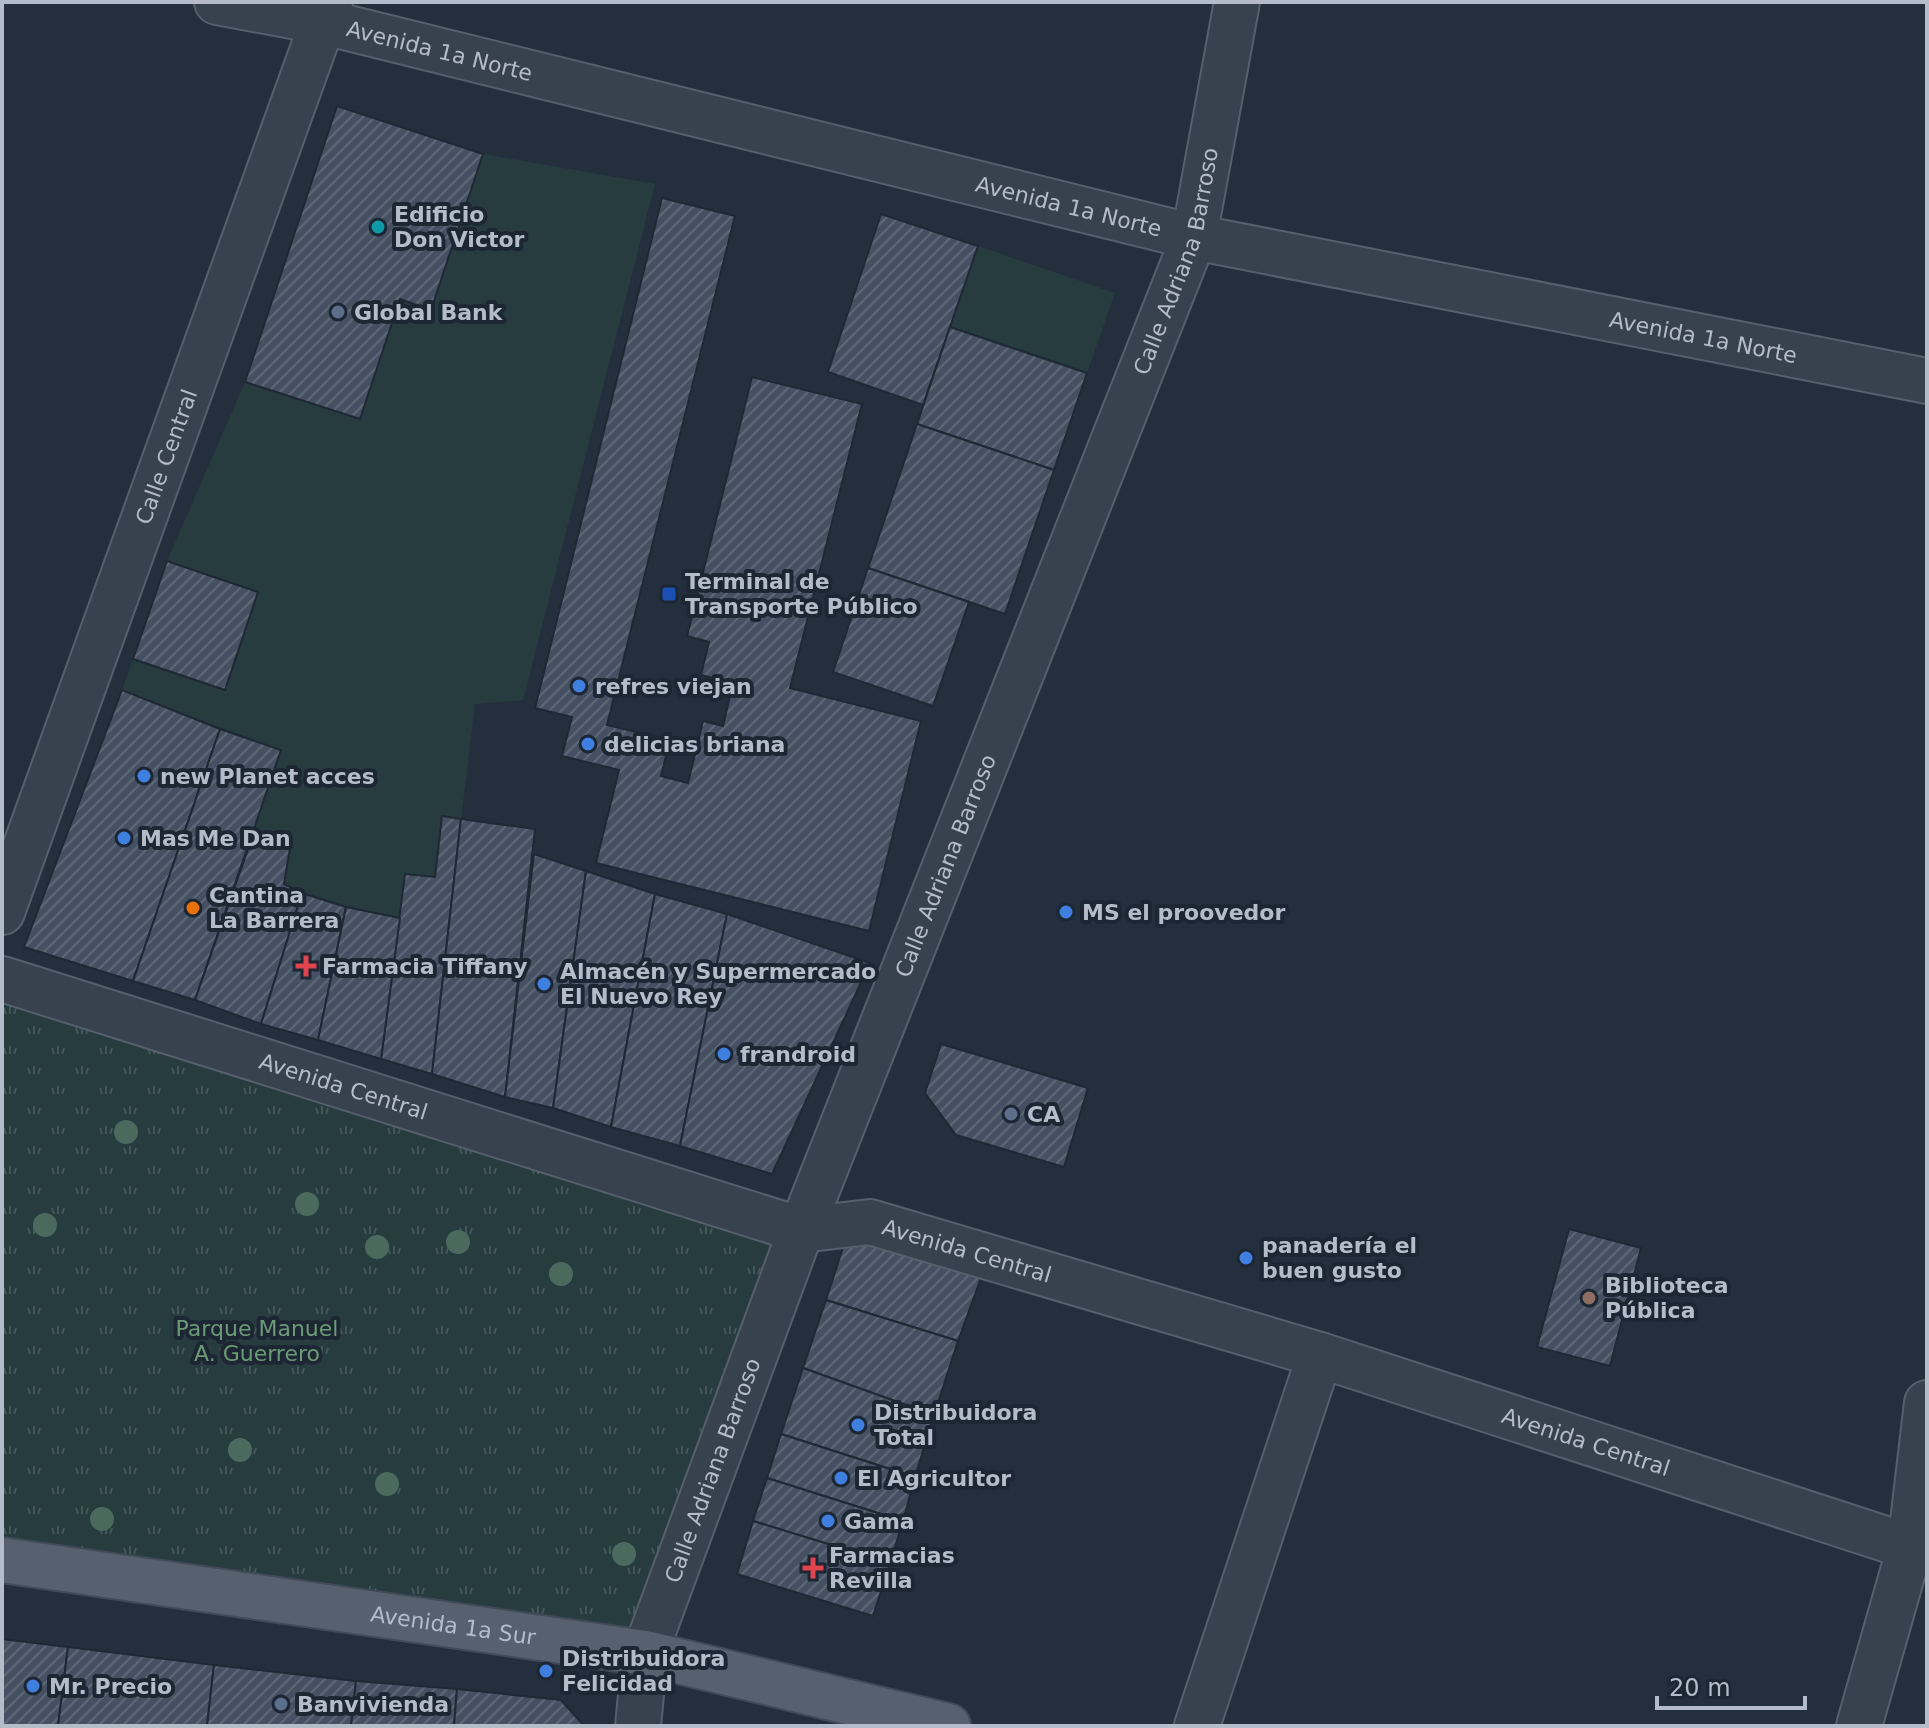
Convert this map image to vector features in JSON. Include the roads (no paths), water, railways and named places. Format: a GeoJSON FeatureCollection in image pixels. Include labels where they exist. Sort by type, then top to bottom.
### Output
{"type":"FeatureCollection","features":[{"type":"Feature","properties":{"kind":"main road","name":"Avenida 1a Sur"},"geometry":{"type":"LineString","coordinates":[[2,1560],[645,1653],[948,1726]]}},
{"type":"Feature","properties":{"kind":"street","name":"Avenida 1a Norte"},"geometry":{"type":"LineString","coordinates":[[217,2],[327,12],[1194,237],[1927,381]]}},
{"type":"Feature","properties":{"kind":"street","name":"Calle Adriana Barroso"},"geometry":{"type":"LineString","coordinates":[[638,1726],[645,1653],[801,1230],[1194,237],[1237,2]]}},
{"type":"Feature","properties":{"kind":"street","name":"Calle Central"},"geometry":{"type":"LineString","coordinates":[[2,912],[327,12]]}},
{"type":"Feature","properties":{"kind":"street","name":"Avenida Central"},"geometry":{"type":"LineString","coordinates":[[2,979],[801,1230],[870,1222],[1320,1355],[1918,1549]]}},
{"type":"Feature","properties":{"kind":"street"},"geometry":{"type":"LineString","coordinates":[[1197,1726],[1320,1355]]}},
{"type":"Feature","properties":{"kind":"street"},"geometry":{"type":"LineString","coordinates":[[1859,1726],[1918,1549],[1927,1403]]}},
{"type":"Feature","properties":{"kind":"place","name":"Edificio Don Victor"},"geometry":{"type":"Point","coordinates":[378,227]}},
{"type":"Feature","properties":{"kind":"place","name":"Global Bank"},"geometry":{"type":"Point","coordinates":[338,312]}},
{"type":"Feature","properties":{"kind":"place","name":"Terminal de Transporte Público"},"geometry":{"type":"Point","coordinates":[669,594]}},
{"type":"Feature","properties":{"kind":"place","name":"refres viejan"},"geometry":{"type":"Point","coordinates":[579,686]}},
{"type":"Feature","properties":{"kind":"place","name":"delicias briana"},"geometry":{"type":"Point","coordinates":[588,744]}},
{"type":"Feature","properties":{"kind":"place","name":"new Planet acces"},"geometry":{"type":"Point","coordinates":[144,776]}},
{"type":"Feature","properties":{"kind":"place","name":"Mas Me Dan"},"geometry":{"type":"Point","coordinates":[124,838]}},
{"type":"Feature","properties":{"kind":"place","name":"Cantina La Barrera"},"geometry":{"type":"Point","coordinates":[193,908]}},
{"type":"Feature","properties":{"kind":"place","name":"MS el proovedor"},"geometry":{"type":"Point","coordinates":[1066,912]}},
{"type":"Feature","properties":{"kind":"place","name":"Farmacia Tiffany"},"geometry":{"type":"Point","coordinates":[306,966]}},
{"type":"Feature","properties":{"kind":"place","name":"Almacén y Supermercado El Nuevo Rey"},"geometry":{"type":"Point","coordinates":[544,984]}},
{"type":"Feature","properties":{"kind":"place","name":"frandroid"},"geometry":{"type":"Point","coordinates":[724,1054]}},
{"type":"Feature","properties":{"kind":"place","name":"CA"},"geometry":{"type":"Point","coordinates":[1011,1114]}},
{"type":"Feature","properties":{"kind":"place","name":"panadería el buen gusto"},"geometry":{"type":"Point","coordinates":[1246,1258]}},
{"type":"Feature","properties":{"kind":"place","name":"Biblioteca Pública"},"geometry":{"type":"Point","coordinates":[1589,1298]}},
{"type":"Feature","properties":{"kind":"place","name":"Distribuidora Total"},"geometry":{"type":"Point","coordinates":[858,1425]}},
{"type":"Feature","properties":{"kind":"place","name":"El Agricultor"},"geometry":{"type":"Point","coordinates":[841,1478]}},
{"type":"Feature","properties":{"kind":"place","name":"Gama"},"geometry":{"type":"Point","coordinates":[828,1521]}},
{"type":"Feature","properties":{"kind":"place","name":"Farmacias Revilla"},"geometry":{"type":"Point","coordinates":[813,1568]}},
{"type":"Feature","properties":{"kind":"place","name":"Distribuidora Felicidad"},"geometry":{"type":"Point","coordinates":[546,1671]}},
{"type":"Feature","properties":{"kind":"place","name":"Mr. Precio"},"geometry":{"type":"Point","coordinates":[33,1686]}},
{"type":"Feature","properties":{"kind":"place","name":"Banvivienda"},"geometry":{"type":"Point","coordinates":[281,1704]}},
{"type":"Feature","properties":{"kind":"park label","name":"Parque Manuel A. Guerrero"},"geometry":{"type":"Point","coordinates":[257,1340]}}]}
